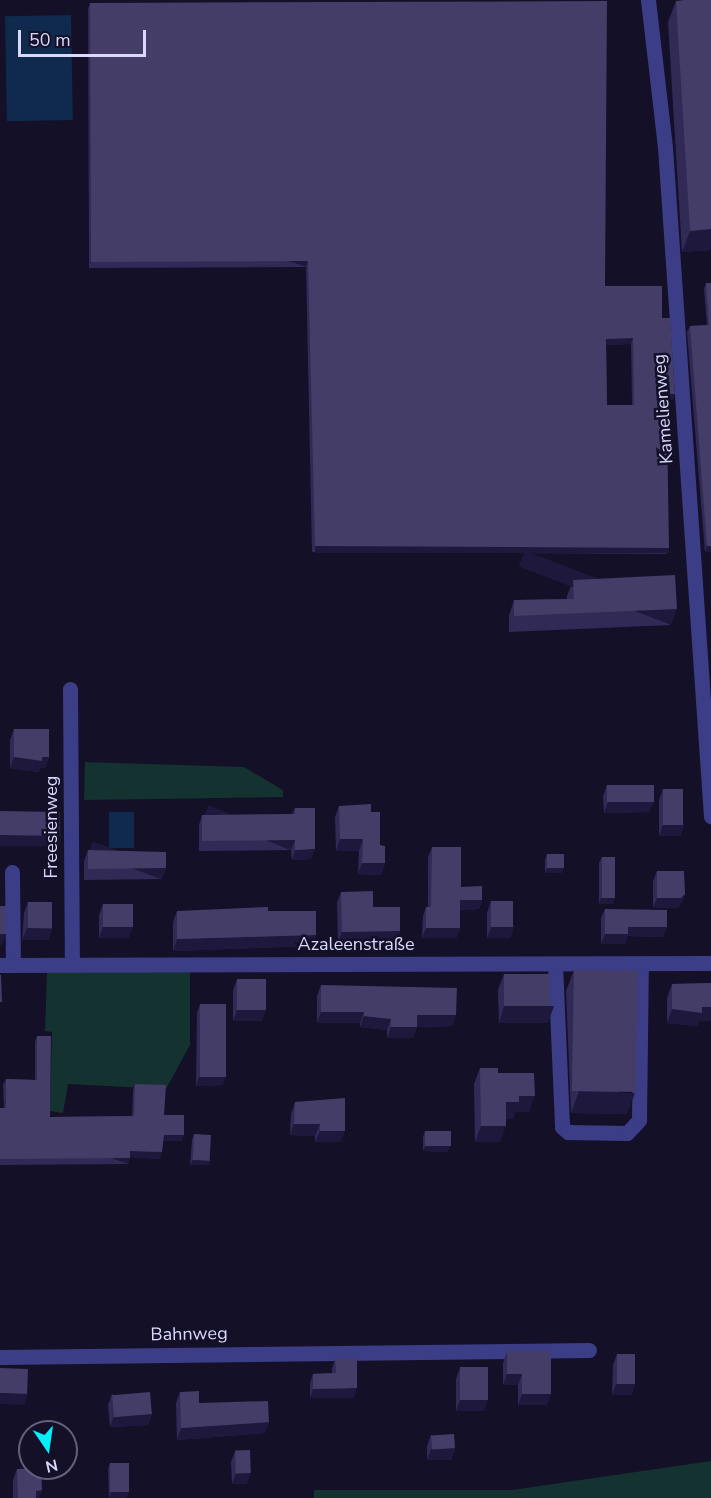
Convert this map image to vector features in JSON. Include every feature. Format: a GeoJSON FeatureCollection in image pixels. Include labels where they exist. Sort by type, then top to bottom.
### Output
{"type":"FeatureCollection","features":[{"type":"Feature","properties":{"kind":"street","name":"Kamelienweg"},"geometry":{"type":"LineString","coordinates":[[648,0],[665,147],[711,816]]}},
{"type":"Feature","properties":{"kind":"street","name":"Freesienweg"},"geometry":{"type":"LineString","coordinates":[[69,689],[72,965]]}},
{"type":"Feature","properties":{"kind":"street"},"geometry":{"type":"LineString","coordinates":[[7,965],[12,872]]}},
{"type":"Feature","properties":{"kind":"street","name":"Azaleenstraße"},"geometry":{"type":"LineString","coordinates":[[7,965],[711,963]]}},
{"type":"Feature","properties":{"kind":"street"},"geometry":{"type":"LineString","coordinates":[[555,964],[561,1127],[568,1132],[627,1133],[639,1120],[641,964]]}},
{"type":"Feature","properties":{"kind":"street","name":"Bahnweg"},"geometry":{"type":"LineString","coordinates":[[0,1357],[379,1350],[589,1350]]}},
{"type":"Feature","properties":{"kind":"green space"},"geometry":{"type":"Polygon","coordinates":[[[85,762],[244,767],[283,790],[283,797],[84,800],[85,762]]]}},
{"type":"Feature","properties":{"kind":"green space"},"geometry":{"type":"Polygon","coordinates":[[[47,972],[190,972],[190,1045],[166,1089],[68,1084],[63,1113],[50,1111],[52,1032],[45,1031],[47,972]]]}},
{"type":"Feature","properties":{"kind":"green space"},"geometry":{"type":"Polygon","coordinates":[[[711,1461],[711,1498],[314,1498],[314,1490],[512,1490],[711,1461]]]}},
{"type":"Feature","properties":{"kind":"water"},"geometry":{"type":"Polygon","coordinates":[[[71,15],[73,120],[7,121],[5,16],[71,15]]]}},
{"type":"Feature","properties":{"kind":"water"},"geometry":{"type":"Polygon","coordinates":[[[109,812],[134,812],[134,848],[109,848],[109,812]]]}},
{"type":"Feature","properties":{"kind":"building"},"geometry":{"type":"Polygon","coordinates":[[[711,0],[711,229],[690,231],[676,1],[711,0]]]}},
{"type":"Feature","properties":{"kind":"building"},"geometry":{"type":"Polygon","coordinates":[[[607,1],[605,286],[662,286],[662,318],[670,318],[675,394],[662,394],[662,424],[667,424],[669,548],[315,546],[308,261],[91,262],[90,3],[607,1]],[[633,338],[606,339],[607,405],[634,405],[633,338]]]}},
{"type":"Feature","properties":{"kind":"building"},"geometry":{"type":"Polygon","coordinates":[[[706,283],[711,283],[711,546],[707,546],[690,326],[709,325],[706,283]]]}},
{"type":"Feature","properties":{"kind":"building"},"geometry":{"type":"Polygon","coordinates":[[[675,575],[677,609],[514,616],[514,600],[574,599],[573,580],[675,575]]]}},
{"type":"Feature","properties":{"kind":"building"},"geometry":{"type":"Polygon","coordinates":[[[14,729],[49,729],[49,757],[42,757],[42,761],[14,757],[14,729]]]}},
{"type":"Feature","properties":{"kind":"building"},"geometry":{"type":"Polygon","coordinates":[[[607,785],[654,785],[654,802],[607,802],[607,785]]]}},
{"type":"Feature","properties":{"kind":"building"},"geometry":{"type":"Polygon","coordinates":[[[663,789],[683,789],[683,825],[663,825],[663,789]]]}},
{"type":"Feature","properties":{"kind":"building"},"geometry":{"type":"Polygon","coordinates":[[[371,804],[371,812],[380,812],[380,845],[385,846],[385,863],[362,863],[363,839],[340,839],[339,806],[371,804]]]}},
{"type":"Feature","properties":{"kind":"building"},"geometry":{"type":"Polygon","coordinates":[[[295,808],[315,808],[315,849],[295,850],[295,840],[202,841],[202,815],[295,814],[295,808]]]}},
{"type":"Feature","properties":{"kind":"building"},"geometry":{"type":"Polygon","coordinates":[[[0,811],[60,812],[60,836],[0,835],[0,811]]]}},
{"type":"Feature","properties":{"kind":"building"},"geometry":{"type":"Polygon","coordinates":[[[432,847],[461,847],[461,887],[482,886],[482,900],[460,900],[460,928],[426,928],[426,907],[431,907],[432,847]]]}},
{"type":"Feature","properties":{"kind":"building"},"geometry":{"type":"Polygon","coordinates":[[[88,850],[166,852],[166,868],[88,869],[88,850]]]}},
{"type":"Feature","properties":{"kind":"building"},"geometry":{"type":"Polygon","coordinates":[[[547,854],[564,854],[564,868],[547,868],[547,854]]]}},
{"type":"Feature","properties":{"kind":"building"},"geometry":{"type":"Polygon","coordinates":[[[602,857],[615,857],[615,898],[602,898],[602,857]]]}},
{"type":"Feature","properties":{"kind":"building"},"geometry":{"type":"Polygon","coordinates":[[[657,871],[684,871],[685,894],[681,898],[657,898],[657,871]]]}},
{"type":"Feature","properties":{"kind":"building"},"geometry":{"type":"Polygon","coordinates":[[[373,891],[373,907],[400,907],[400,931],[342,932],[341,892],[373,891]]]}},
{"type":"Feature","properties":{"kind":"building"},"geometry":{"type":"Polygon","coordinates":[[[491,901],[513,901],[513,927],[491,927],[491,901]]]}},
{"type":"Feature","properties":{"kind":"building"},"geometry":{"type":"Polygon","coordinates":[[[28,902],[52,902],[52,928],[28,928],[28,902]]]}},
{"type":"Feature","properties":{"kind":"building"},"geometry":{"type":"Polygon","coordinates":[[[103,904],[133,904],[133,927],[103,927],[103,904]]]}},
{"type":"Feature","properties":{"kind":"building"},"geometry":{"type":"Polygon","coordinates":[[[0,906],[6,906],[6,934],[0,934],[0,906]]]}},
{"type":"Feature","properties":{"kind":"building"},"geometry":{"type":"Polygon","coordinates":[[[268,907],[268,911],[316,911],[316,935],[177,939],[177,911],[268,907]]]}},
{"type":"Feature","properties":{"kind":"building"},"geometry":{"type":"Polygon","coordinates":[[[605,909],[667,910],[667,927],[628,927],[628,934],[605,934],[605,909]]]}},
{"type":"Feature","properties":{"kind":"building"},"geometry":{"type":"Polygon","coordinates":[[[574,970],[638,971],[636,1092],[572,1091],[574,970]]]}},
{"type":"Feature","properties":{"kind":"building"},"geometry":{"type":"Polygon","coordinates":[[[504,974],[550,974],[550,1006],[504,1006],[504,974]]]}},
{"type":"Feature","properties":{"kind":"building"},"geometry":{"type":"Polygon","coordinates":[[[1,975],[2,1002],[0,1002],[1,975]]]}},
{"type":"Feature","properties":{"kind":"building"},"geometry":{"type":"Polygon","coordinates":[[[237,979],[266,979],[266,1010],[237,1010],[237,979]]]}},
{"type":"Feature","properties":{"kind":"building"},"geometry":{"type":"Polygon","coordinates":[[[711,983],[711,1007],[702,1007],[702,1013],[672,1009],[672,984],[711,983]]]}},
{"type":"Feature","properties":{"kind":"building"},"geometry":{"type":"Polygon","coordinates":[[[321,985],[457,988],[456,1015],[417,1015],[417,1027],[391,1027],[391,1019],[364,1016],[364,1012],[321,1012],[321,985]]]}},
{"type":"Feature","properties":{"kind":"building"},"geometry":{"type":"Polygon","coordinates":[[[200,1004],[226,1004],[226,1077],[200,1077],[200,1004]]]}},
{"type":"Feature","properties":{"kind":"building"},"geometry":{"type":"Polygon","coordinates":[[[37,1036],[51,1036],[50,1117],[134,1116],[135,1084],[166,1085],[164,1115],[184,1115],[184,1135],[164,1135],[162,1152],[130,1151],[130,1158],[0,1159],[0,1108],[6,1108],[6,1079],[37,1080],[37,1036]]]}},
{"type":"Feature","properties":{"kind":"building"},"geometry":{"type":"Polygon","coordinates":[[[480,1068],[498,1068],[498,1073],[534,1073],[535,1096],[519,1096],[519,1102],[506,1102],[506,1126],[481,1126],[480,1068]]]}},
{"type":"Feature","properties":{"kind":"building"},"geometry":{"type":"Polygon","coordinates":[[[345,1098],[345,1131],[320,1131],[320,1124],[294,1124],[295,1102],[345,1098]]]}},
{"type":"Feature","properties":{"kind":"building"},"geometry":{"type":"Polygon","coordinates":[[[425,1131],[451,1131],[451,1146],[425,1146],[425,1131]]]}},
{"type":"Feature","properties":{"kind":"building"},"geometry":{"type":"Polygon","coordinates":[[[194,1134],[211,1135],[210,1161],[193,1160],[194,1134]]]}},
{"type":"Feature","properties":{"kind":"building"},"geometry":{"type":"Polygon","coordinates":[[[507,1351],[551,1351],[551,1394],[522,1394],[522,1374],[507,1374],[507,1351]]]}},
{"type":"Feature","properties":{"kind":"building"},"geometry":{"type":"Polygon","coordinates":[[[617,1354],[635,1354],[635,1384],[617,1384],[617,1354]]]}},
{"type":"Feature","properties":{"kind":"building"},"geometry":{"type":"Polygon","coordinates":[[[357,1358],[357,1388],[313,1389],[313,1374],[336,1373],[335,1359],[357,1358]]]}},
{"type":"Feature","properties":{"kind":"building"},"geometry":{"type":"Polygon","coordinates":[[[460,1367],[488,1367],[488,1400],[460,1400],[460,1367]]]}},
{"type":"Feature","properties":{"kind":"building"},"geometry":{"type":"Polygon","coordinates":[[[0,1368],[28,1369],[27,1394],[0,1393],[0,1368]]]}},
{"type":"Feature","properties":{"kind":"building"},"geometry":{"type":"Polygon","coordinates":[[[199,1391],[199,1403],[268,1401],[269,1422],[181,1428],[180,1392],[199,1391]]]}},
{"type":"Feature","properties":{"kind":"building"},"geometry":{"type":"Polygon","coordinates":[[[150,1392],[152,1414],[114,1417],[112,1395],[150,1392]]]}},
{"type":"Feature","properties":{"kind":"building"},"geometry":{"type":"Polygon","coordinates":[[[454,1434],[455,1448],[432,1450],[431,1436],[454,1434]]]}},
{"type":"Feature","properties":{"kind":"building"},"geometry":{"type":"Polygon","coordinates":[[[250,1450],[251,1473],[236,1474],[235,1451],[250,1450]]]}},
{"type":"Feature","properties":{"kind":"building"},"geometry":{"type":"Polygon","coordinates":[[[110,1463],[129,1463],[129,1492],[110,1492],[110,1463]]]}},
{"type":"Feature","properties":{"kind":"building"},"geometry":{"type":"Polygon","coordinates":[[[17,1469],[18,1480],[42,1480],[42,1490],[36,1491],[36,1498],[18,1498],[17,1469]]]}}]}
